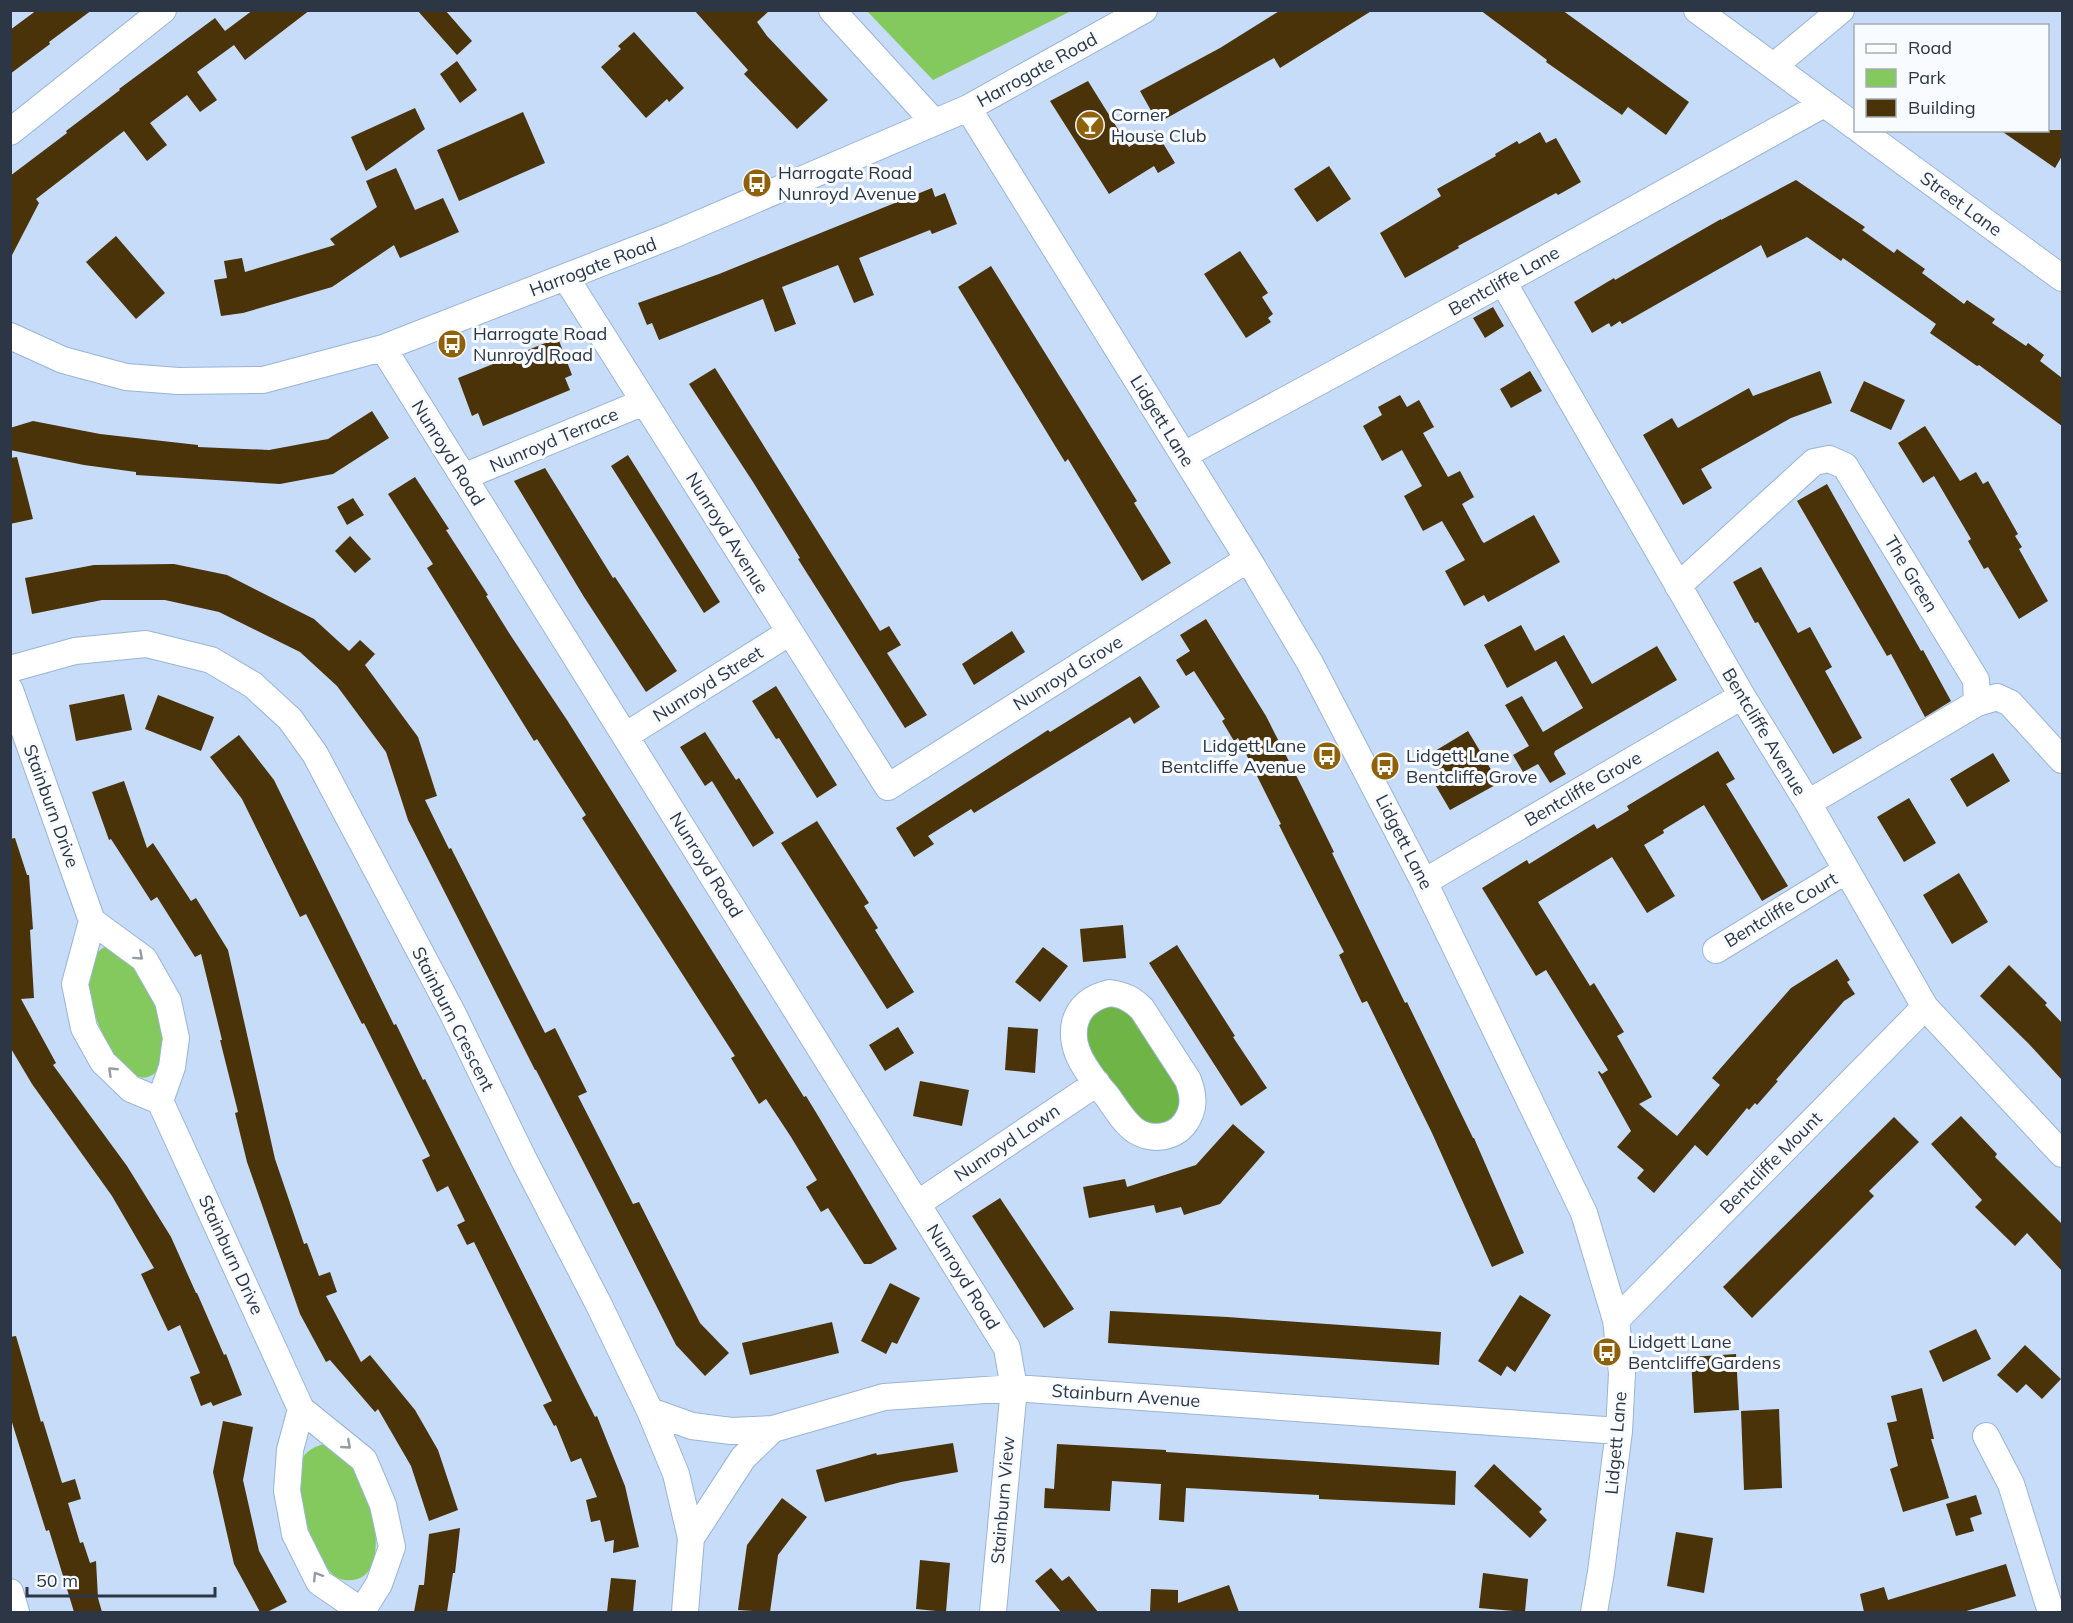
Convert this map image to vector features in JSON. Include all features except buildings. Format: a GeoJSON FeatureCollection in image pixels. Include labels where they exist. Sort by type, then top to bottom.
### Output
{"type":"FeatureCollection","features":[{"type":"Feature","properties":{"kind":"street"},"geometry":{"type":"LineString","coordinates":[[10,132],[163,10]]}},
{"type":"Feature","properties":{"kind":"street"},"geometry":{"type":"LineString","coordinates":[[832,10],[934,122]]}},
{"type":"Feature","properties":{"kind":"street","name":"Harrogate Road"},"geometry":{"type":"LineString","coordinates":[[10,336],[63,360],[126,377],[178,381],[263,380],[383,348],[673,235],[968,108],[1144,10]]}},
{"type":"Feature","properties":{"kind":"street"},"geometry":{"type":"LineString","coordinates":[[1697,10],[1854,127]]}},
{"type":"Feature","properties":{"kind":"street"},"geometry":{"type":"LineString","coordinates":[[1774,66],[1841,10]]}},
{"type":"Feature","properties":{"kind":"street","name":"Bentcliffe Lane"},"geometry":{"type":"LineString","coordinates":[[1184,455],[1824,105]]}},
{"type":"Feature","properties":{"kind":"street","name":"Lidgett Lane"},"geometry":{"type":"LineString","coordinates":[[968,108],[1184,455],[1310,663],[1424,882],[1584,1213],[1616,1320],[1622,1373],[1620,1431],[1594,1612]]}},
{"type":"Feature","properties":{"kind":"street","name":"Street Lane"},"geometry":{"type":"LineString","coordinates":[[1863,132],[2062,278]]}},
{"type":"Feature","properties":{"kind":"street","name":"Nunroyd Avenue"},"geometry":{"type":"LineString","coordinates":[[566,278],[888,788]]}},
{"type":"Feature","properties":{"kind":"street","name":"Bentcliffe Avenue"},"geometry":{"type":"LineString","coordinates":[[1503,282],[1925,1007],[2062,1154]]}},
{"type":"Feature","properties":{"kind":"street","name":"Nunroyd Road"},"geometry":{"type":"LineString","coordinates":[[383,348],[1007,1348],[1014,1388]]}},
{"type":"Feature","properties":{"kind":"street","name":"Nunroyd Terrace"},"geometry":{"type":"LineString","coordinates":[[463,477],[644,402]]}},
{"type":"Feature","properties":{"kind":"street","name":"The Green"},"geometry":{"type":"LineString","coordinates":[[1678,586],[1814,462],[1829,459],[1845,466],[1976,680],[1977,703]]}},
{"type":"Feature","properties":{"kind":"street","name":"Nunroyd Grove"},"geometry":{"type":"LineString","coordinates":[[888,788],[1248,560]]}},
{"type":"Feature","properties":{"kind":"street","name":"Nunroyd Street"},"geometry":{"type":"LineString","coordinates":[[625,736],[790,632]]}},
{"type":"Feature","properties":{"kind":"street","name":"Stainburn Crescent"},"geometry":{"type":"LineString","coordinates":[[10,669],[75,651],[146,644],[211,660],[253,685],[290,719],[315,753],[452,1012],[650,1411],[676,1474],[691,1538],[685,1612]]}},
{"type":"Feature","properties":{"kind":"street","name":"Stainburn Drive"},"geometry":{"type":"LineString","coordinates":[[10,690],[93,921]]}},
{"type":"Feature","properties":{"kind":"street","name":"Bentcliffe Grove"},"geometry":{"type":"LineString","coordinates":[[1424,882],[1742,696]]}},
{"type":"Feature","properties":{"kind":"street"},"geometry":{"type":"LineString","coordinates":[[1808,803],[1977,703],[1997,697],[2010,703],[2062,760]]}},
{"type":"Feature","properties":{"kind":"street","name":"Bentcliffe Court"},"geometry":{"type":"LineString","coordinates":[[1716,950],[1845,871]]}},
{"type":"Feature","properties":{"kind":"street"},"geometry":{"type":"LineString","coordinates":[[93,921],[144,959],[168,1001],[176,1038],[172,1067],[160,1101],[131,1089],[103,1062],[84,1028],[75,984],[93,921]]}},
{"type":"Feature","properties":{"kind":"street"},"geometry":{"type":"LineString","coordinates":[[1110,993],[1122,995],[1134,1001],[1142,1010],[1188,1080],[1193,1092],[1193,1105],[1189,1117],[1177,1131],[1159,1137],[1146,1136],[1135,1131],[1126,1122],[1097,1083],[1084,1066],[1076,1046],[1074,1022],[1079,1011],[1093,999],[1110,993]]}},
{"type":"Feature","properties":{"kind":"street","name":"Bentcliffe Mount"},"geometry":{"type":"LineString","coordinates":[[1616,1320],[1925,1007]]}},
{"type":"Feature","properties":{"kind":"street","name":"Nunroyd Lawn"},"geometry":{"type":"LineString","coordinates":[[917,1204],[1097,1083]]}},
{"type":"Feature","properties":{"kind":"street","name":"Stainburn Drive"},"geometry":{"type":"LineString","coordinates":[[160,1101],[301,1409],[364,1460],[383,1505],[392,1547],[379,1584],[363,1612],[319,1582],[295,1534],[287,1491],[290,1450],[301,1409]]}},
{"type":"Feature","properties":{"kind":"street","name":"Stainburn Avenue"},"geometry":{"type":"LineString","coordinates":[[691,1538],[743,1458],[773,1429],[884,1397],[1014,1388],[1620,1431]]}},
{"type":"Feature","properties":{"kind":"street","name":"Stainburn View"},"geometry":{"type":"LineString","coordinates":[[993,1612],[1014,1388]]}},
{"type":"Feature","properties":{"kind":"street"},"geometry":{"type":"LineString","coordinates":[[650,1411],[692,1426],[731,1431],[773,1429]]}},
{"type":"Feature","properties":{"kind":"street"},"geometry":{"type":"LineString","coordinates":[[1986,1436],[2011,1484],[2051,1612]]}},
{"type":"Feature","properties":{"kind":"street"},"geometry":{"type":"LineString","coordinates":[[10,1592],[16,1612]]}},
{"type":"Feature","properties":{"kind":"green space"},"geometry":{"type":"Polygon","coordinates":[[[867,11],[1071,11],[933,80],[867,11]]]}},
{"type":"Feature","properties":{"kind":"green space"},"geometry":{"type":"Polygon","coordinates":[[[105,947],[118,951],[130,961],[140,974],[157,1007],[164,1040],[163,1054],[157,1071],[147,1077],[140,1077],[127,1070],[115,1055],[95,1015],[90,993],[89,973],[94,957],[105,947]]]}},
{"type":"Feature","properties":{"kind":"green space"},"geometry":{"type":"Polygon","coordinates":[[[1112,1006],[1129,1012],[1182,1095],[1180,1114],[1158,1129],[1134,1117],[1086,1044],[1085,1027],[1089,1018],[1103,1007],[1112,1006]]]}},
{"type":"Feature","properties":{"kind":"green space"},"geometry":{"type":"Polygon","coordinates":[[[326,1444],[352,1464],[370,1502],[373,1514],[376,1536],[374,1558],[365,1575],[354,1580],[340,1579],[327,1568],[312,1539],[302,1505],[299,1488],[301,1461],[311,1449],[326,1444]]]}},
{"type":"Feature","properties":{"kind":"place","name":"Corner House Club"},"geometry":{"type":"Point","coordinates":[1090,125]}},
{"type":"Feature","properties":{"kind":"place","name":"Harrogate Road Nunroyd Avenue"},"geometry":{"type":"Point","coordinates":[757,183]}},
{"type":"Feature","properties":{"kind":"place","name":"Harrogate Road Nunroyd Road"},"geometry":{"type":"Point","coordinates":[452,344]}},
{"type":"Feature","properties":{"kind":"place","name":"Lidgett Lane Bentcliffe Avenue"},"geometry":{"type":"Point","coordinates":[1327,756]}},
{"type":"Feature","properties":{"kind":"place","name":"Lidgett Lane Bentcliffe Grove"},"geometry":{"type":"Point","coordinates":[1385,766]}},
{"type":"Feature","properties":{"kind":"place","name":"Lidgett Lane Bentcliffe Gardens"},"geometry":{"type":"Point","coordinates":[1607,1352]}}]}
